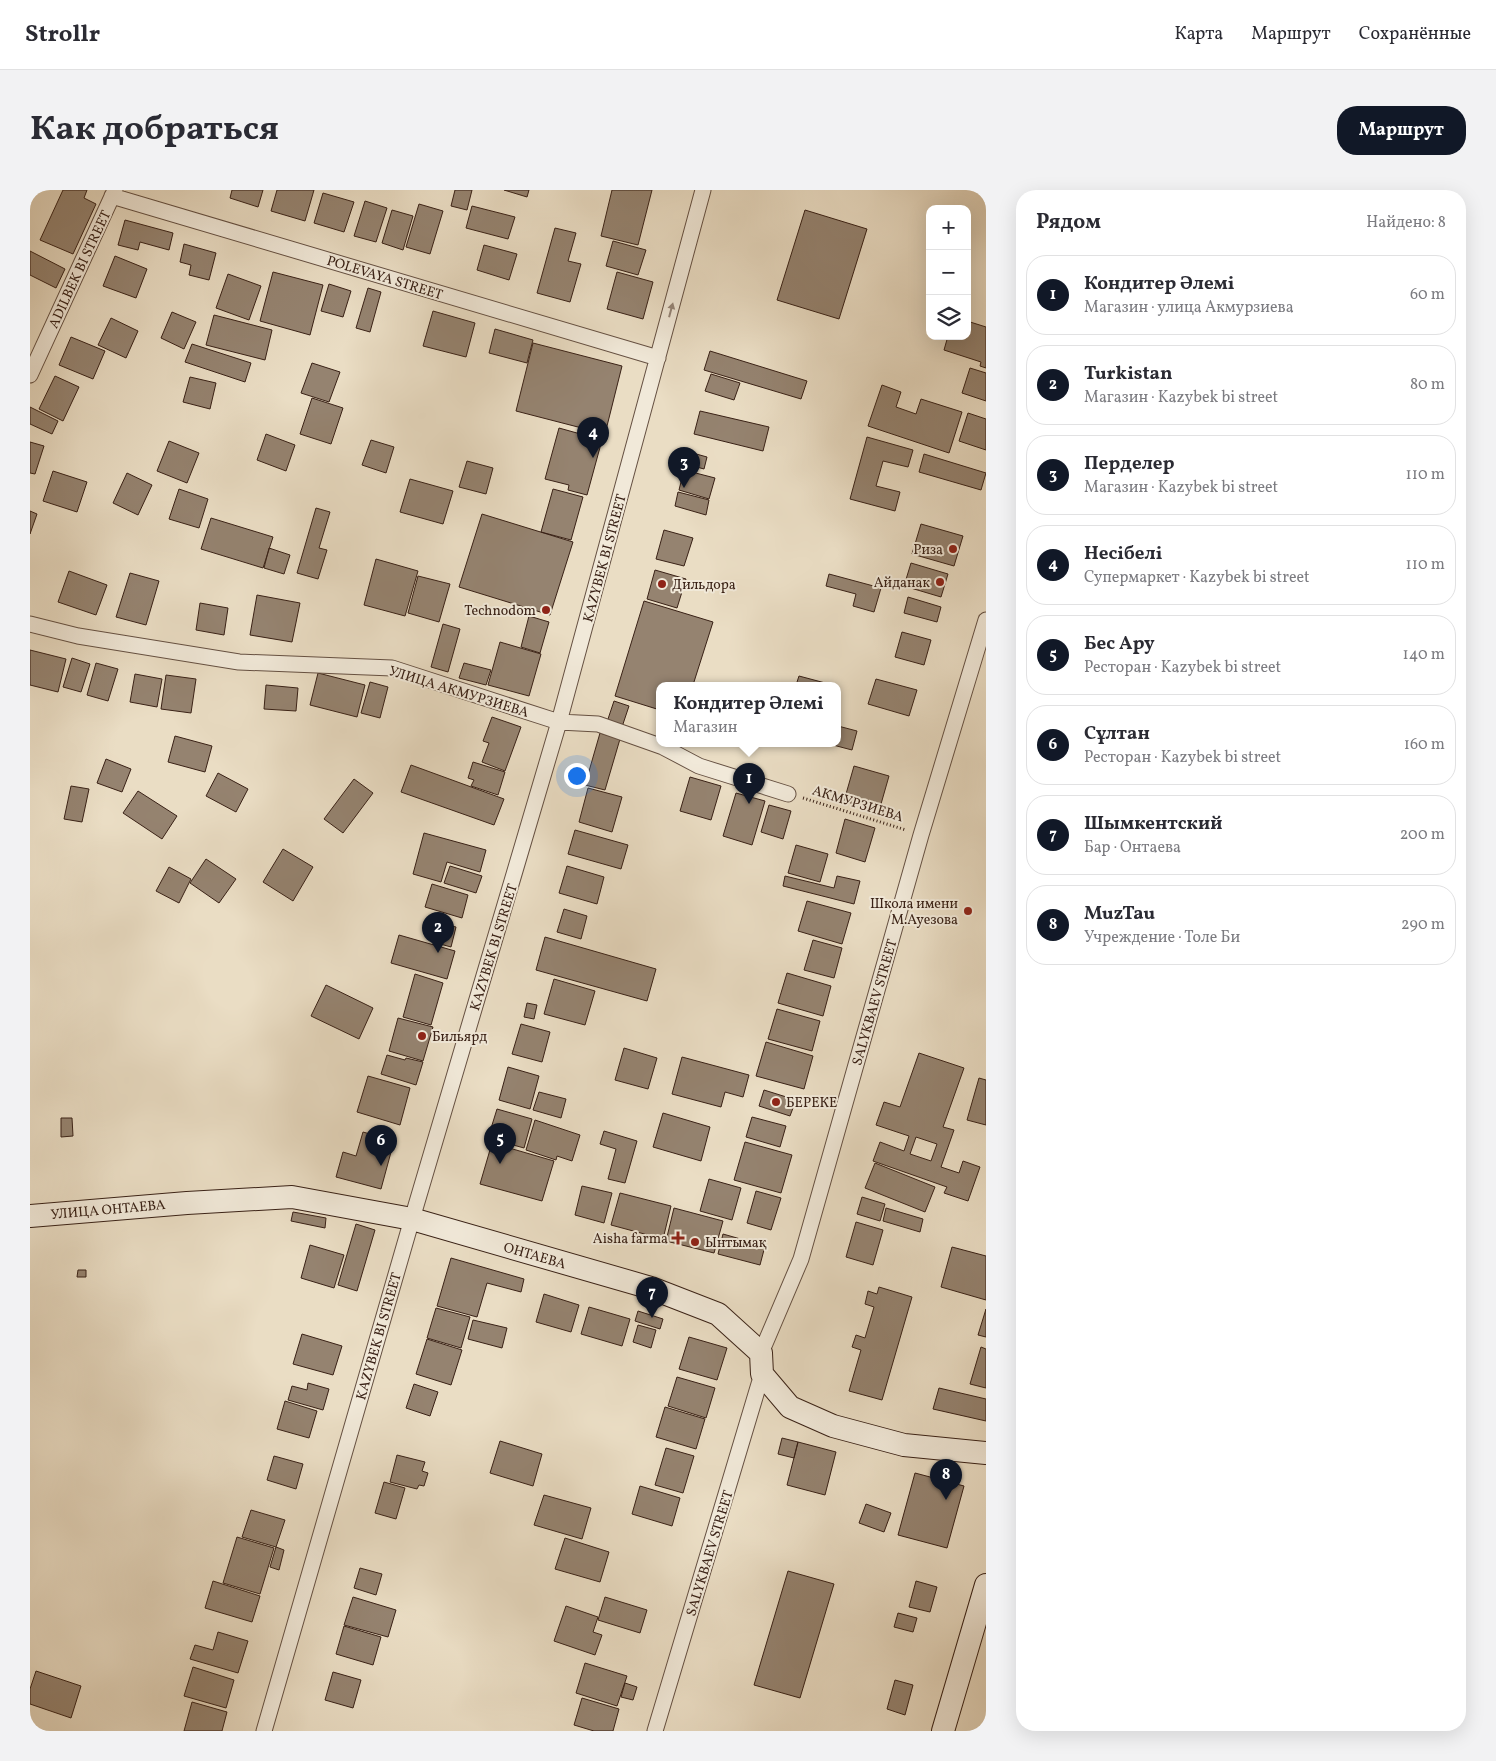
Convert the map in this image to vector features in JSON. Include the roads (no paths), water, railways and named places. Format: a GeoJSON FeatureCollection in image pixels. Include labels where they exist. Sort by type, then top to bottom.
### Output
{"type":"FeatureCollection","features":[{"type":"Feature","properties":{"kind":"main road","name":"ОНТАЕВА"},"geometry":{"type":"LineString","coordinates":[[292,1197],[412,1219],[651,1288],[718,1314],[762,1364],[790,1407],[833,1426],[904,1445],[986,1453]]}},
{"type":"Feature","properties":{"kind":"main road","name":"УЛИЦА ОНТАЕВА"},"geometry":{"type":"LineString","coordinates":[[30,1216],[187,1202],[292,1197]]}},
{"type":"Feature","properties":{"kind":"main road"},"geometry":{"type":"LineString","coordinates":[[943,1731],[986,1585]]}},
{"type":"Feature","properties":{"kind":"street","name":"KAZYBEK BI STREET"},"geometry":{"type":"LineString","coordinates":[[264,1731],[412,1219],[560,722],[703,190]]}},
{"type":"Feature","properties":{"kind":"street","name":"POLEVAYA STREET"},"geometry":{"type":"LineString","coordinates":[[114,193],[658,358]]}},
{"type":"Feature","properties":{"kind":"street","name":"ADILBEK BI STREET"},"geometry":{"type":"LineString","coordinates":[[30,375],[114,193]]}},
{"type":"Feature","properties":{"kind":"street","name":"SALYKBAEV STREET"},"geometry":{"type":"LineString","coordinates":[[655,1731],[762,1364],[801,1259],[921,834],[986,620]]}},
{"type":"Feature","properties":{"kind":"street","name":"УЛИЦА АКМУРЗИЕВА"},"geometry":{"type":"LineString","coordinates":[[30,624],[78,636],[239,662],[392,668],[560,722],[598,724],[656,745]]}},
{"type":"Feature","properties":{"kind":"street","name":"УЛИЦА АКМУРЗИЕВА"},"geometry":{"type":"LineString","coordinates":[[663,747],[699,766],[788,794]]}},
{"type":"Feature","properties":{"kind":"place","name":"Несібелі"},"geometry":{"type":"Point","coordinates":[593,458]}},
{"type":"Feature","properties":{"kind":"place","name":"Перделер"},"geometry":{"type":"Point","coordinates":[684,488]}},
{"type":"Feature","properties":{"kind":"place","name":"Риза"},"geometry":{"type":"Point","coordinates":[953,549]}},
{"type":"Feature","properties":{"kind":"place","name":"Айданак"},"geometry":{"type":"Point","coordinates":[940,582]}},
{"type":"Feature","properties":{"kind":"place","name":"Дильдора"},"geometry":{"type":"Point","coordinates":[662,584]}},
{"type":"Feature","properties":{"kind":"place","name":"Technodom"},"geometry":{"type":"Point","coordinates":[546,610]}},
{"type":"Feature","properties":{"kind":"place","name":"Кондитер Әлемі"},"geometry":{"type":"Point","coordinates":[749,804]}},
{"type":"Feature","properties":{"kind":"place","name":"Школа имени М.Ауезова"},"geometry":{"type":"Point","coordinates":[968,911]}},
{"type":"Feature","properties":{"kind":"place","name":"Turkistan"},"geometry":{"type":"Point","coordinates":[438,953]}},
{"type":"Feature","properties":{"kind":"place","name":"Бильярд"},"geometry":{"type":"Point","coordinates":[422,1036]}},
{"type":"Feature","properties":{"kind":"place","name":"БЕРЕКЕ"},"geometry":{"type":"Point","coordinates":[776,1102]}},
{"type":"Feature","properties":{"kind":"place","name":"Бес Ару"},"geometry":{"type":"Point","coordinates":[500,1164]}},
{"type":"Feature","properties":{"kind":"place","name":"Сұлтан"},"geometry":{"type":"Point","coordinates":[381,1166]}},
{"type":"Feature","properties":{"kind":"place","name":"Aisha farma"},"geometry":{"type":"Point","coordinates":[678,1238]}},
{"type":"Feature","properties":{"kind":"place","name":"Ынтымақ"},"geometry":{"type":"Point","coordinates":[695,1242]}},
{"type":"Feature","properties":{"kind":"place","name":"Шымкентский"},"geometry":{"type":"Point","coordinates":[652,1318]}},
{"type":"Feature","properties":{"kind":"place","name":"MuzTau"},"geometry":{"type":"Point","coordinates":[946,1500]}}]}
